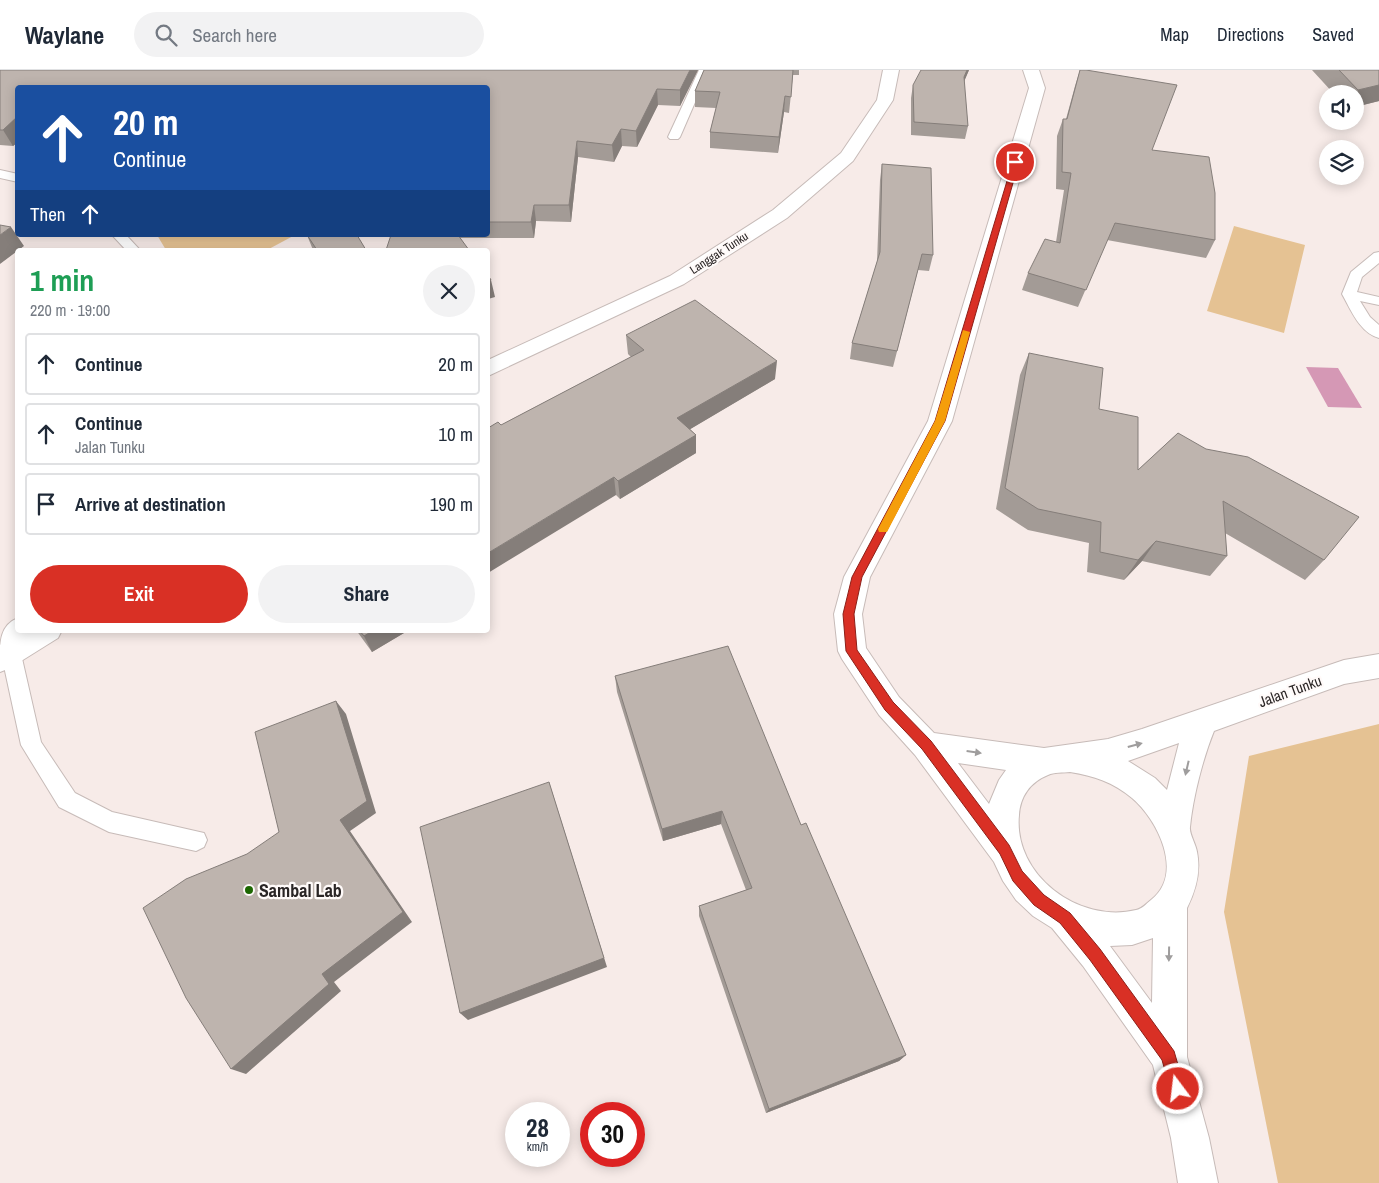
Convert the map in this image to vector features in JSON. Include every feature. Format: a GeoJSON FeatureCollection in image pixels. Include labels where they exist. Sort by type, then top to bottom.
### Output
{"type":"FeatureCollection","features":[{"type":"Feature","properties":{"kind":"street","name":"Langgak Tunku"},"geometry":{"type":"LineString","coordinates":[[490,368],[677,280],[780,214],[848,157],[885,100],[891,70]]}},
{"type":"Feature","properties":{"kind":"street"},"geometry":{"type":"LineString","coordinates":[[1031,70],[1037,88],[940,421],[857,577],[848,614],[852,651],[889,706],[926,745],[1004,850],[1018,876],[1039,900],[1065,918],[1095,954],[1169,1057]]}},
{"type":"Feature","properties":{"kind":"street"},"geometry":{"type":"LineString","coordinates":[[4,655],[43,633]]}},
{"type":"Feature","properties":{"kind":"street","name":"Jalan Tunku"},"geometry":{"type":"LineString","coordinates":[[926,745],[1057,760],[1108,753],[1203,723],[1344,672],[1379,666]]}},
{"type":"Feature","properties":{"kind":"street"},"geometry":{"type":"LineString","coordinates":[[1174,828],[1191,750],[1203,723]]}},
{"type":"Feature","properties":{"kind":"street"},"geometry":{"type":"LineString","coordinates":[[1004,850],[1000,820],[1006,794],[1022,774],[1057,760],[1102,764],[1131,779],[1156,801],[1174,828],[1183,858],[1181,884],[1170,906],[1150,922],[1125,930],[1095,928],[1065,918]]}},
{"type":"Feature","properties":{"kind":"street"},"geometry":{"type":"LineString","coordinates":[[1170,906],[1169,1057],[1190,1138],[1198,1183]]}},
{"type":"Feature","properties":{"kind":"lane"},"geometry":{"type":"LineString","coordinates":[[674,137],[704,70]]}},
{"type":"Feature","properties":{"kind":"lane"},"geometry":{"type":"LineString","coordinates":[[0,174],[15,177]]}},
{"type":"Feature","properties":{"kind":"lane"},"geometry":{"type":"LineString","coordinates":[[121,237],[132,248]]}},
{"type":"Feature","properties":{"kind":"lane"},"geometry":{"type":"LineString","coordinates":[[1349,294],[1356,275],[1379,256]]}},
{"type":"Feature","properties":{"kind":"lane"},"geometry":{"type":"LineString","coordinates":[[1349,294],[1379,300]]}},
{"type":"Feature","properties":{"kind":"lane"},"geometry":{"type":"LineString","coordinates":[[1349,294],[1364,320],[1379,333]]}},
{"type":"Feature","properties":{"kind":"lane"},"geometry":{"type":"LineString","coordinates":[[15,632],[4,655],[32,745],[67,800],[109,822],[196,840]]}},
{"type":"Feature","properties":{"kind":"shaded area"},"geometry":{"type":"Polygon","coordinates":[[[1234,226],[1305,245],[1284,333],[1207,311],[1234,226]]]}},
{"type":"Feature","properties":{"kind":"shaded area"},"geometry":{"type":"Polygon","coordinates":[[[158,237],[291,237],[271,248],[165,248],[158,237]]]}},
{"type":"Feature","properties":{"kind":"shaded area"},"geometry":{"type":"Polygon","coordinates":[[[1306,367],[1338,368],[1362,408],[1328,407],[1306,367]]]}},
{"type":"Feature","properties":{"kind":"shaded area"},"geometry":{"type":"Polygon","coordinates":[[[1379,724],[1379,1183],[1278,1183],[1224,912],[1249,756],[1379,724]]]}},
{"type":"Feature","properties":{"kind":"building"},"geometry":{"type":"Polygon","coordinates":[[[0,70],[690,70],[680,90],[657,89],[636,131],[621,129],[612,145],[577,141],[569,205],[534,205],[531,222],[490,222],[490,85],[15,85],[15,119],[3,130],[0,130],[0,70]]]}},
{"type":"Feature","properties":{"kind":"building"},"geometry":{"type":"Polygon","coordinates":[[[704,70],[793,70],[791,97],[785,96],[779,137],[710,132],[720,92],[695,91],[704,70]]]}},
{"type":"Feature","properties":{"kind":"building"},"geometry":{"type":"Polygon","coordinates":[[[921,70],[967,70],[964,77],[968,126],[914,122],[913,85],[921,70]]]}},
{"type":"Feature","properties":{"kind":"building"},"geometry":{"type":"Polygon","coordinates":[[[1080,70],[1177,85],[1152,150],[1209,157],[1215,193],[1215,240],[1115,223],[1086,290],[1028,273],[1045,239],[1060,243],[1071,173],[1062,172],[1063,119],[1067,119],[1080,70]]]}},
{"type":"Feature","properties":{"kind":"building"},"geometry":{"type":"Polygon","coordinates":[[[1339,70],[1379,70],[1379,85],[1364,89],[1364,85],[1353,85],[1339,70]]]}},
{"type":"Feature","properties":{"kind":"building"},"geometry":{"type":"Polygon","coordinates":[[[882,164],[931,168],[933,255],[922,254],[897,351],[852,343],[880,252],[882,164]]]}},
{"type":"Feature","properties":{"kind":"building"},"geometry":{"type":"Polygon","coordinates":[[[0,225],[11,227],[0,235],[0,225]]]}},
{"type":"Feature","properties":{"kind":"building"},"geometry":{"type":"Polygon","coordinates":[[[308,237],[358,237],[365,248],[316,248],[308,237]]]}},
{"type":"Feature","properties":{"kind":"building"},"geometry":{"type":"Polygon","coordinates":[[[390,237],[459,237],[468,248],[387,248],[390,237]]]}},
{"type":"Feature","properties":{"kind":"building"},"geometry":{"type":"Polygon","coordinates":[[[695,300],[777,361],[677,418],[696,435],[618,481],[614,477],[490,552],[490,427],[498,422],[501,425],[644,350],[626,335],[695,300]]]}},
{"type":"Feature","properties":{"kind":"building"},"geometry":{"type":"Polygon","coordinates":[[[1029,353],[1103,368],[1099,409],[1138,417],[1138,470],[1178,433],[1206,449],[1248,457],[1359,517],[1324,560],[1223,501],[1227,556],[1156,541],[1138,560],[1100,552],[1101,522],[1038,509],[1005,488],[1029,353]]]}},
{"type":"Feature","properties":{"kind":"building"},"geometry":{"type":"Polygon","coordinates":[[[728,646],[801,825],[806,823],[906,1055],[769,1109],[699,906],[752,888],[722,811],[662,829],[615,676],[728,646]]]}},
{"type":"Feature","properties":{"kind":"building"},"geometry":{"type":"Polygon","coordinates":[[[336,701],[367,801],[340,820],[403,912],[322,974],[329,984],[231,1069],[186,998],[143,908],[186,879],[247,854],[279,832],[255,732],[336,701]]]}},
{"type":"Feature","properties":{"kind":"building"},"geometry":{"type":"Polygon","coordinates":[[[549,782],[604,958],[460,1013],[420,827],[549,782]]]}},
{"type":"Feature","properties":{"kind":"slow traffic"},"geometry":{"type":"LineString","coordinates":[[883,529],[940,421],[966,332]]}},
{"type":"Feature","properties":{"kind":"place","name":"Sambal Lab"},"geometry":{"type":"Point","coordinates":[249,890]}},
{"type":"Feature","properties":{"kind":"route"},"geometry":{"type":"LineString","coordinates":[[1015,162],[940,421],[857,577],[848,614],[852,651],[889,706],[926,745],[1004,850],[1018,876],[1039,900],[1065,918],[1095,954],[1169,1057],[1178,1089]]}}]}
